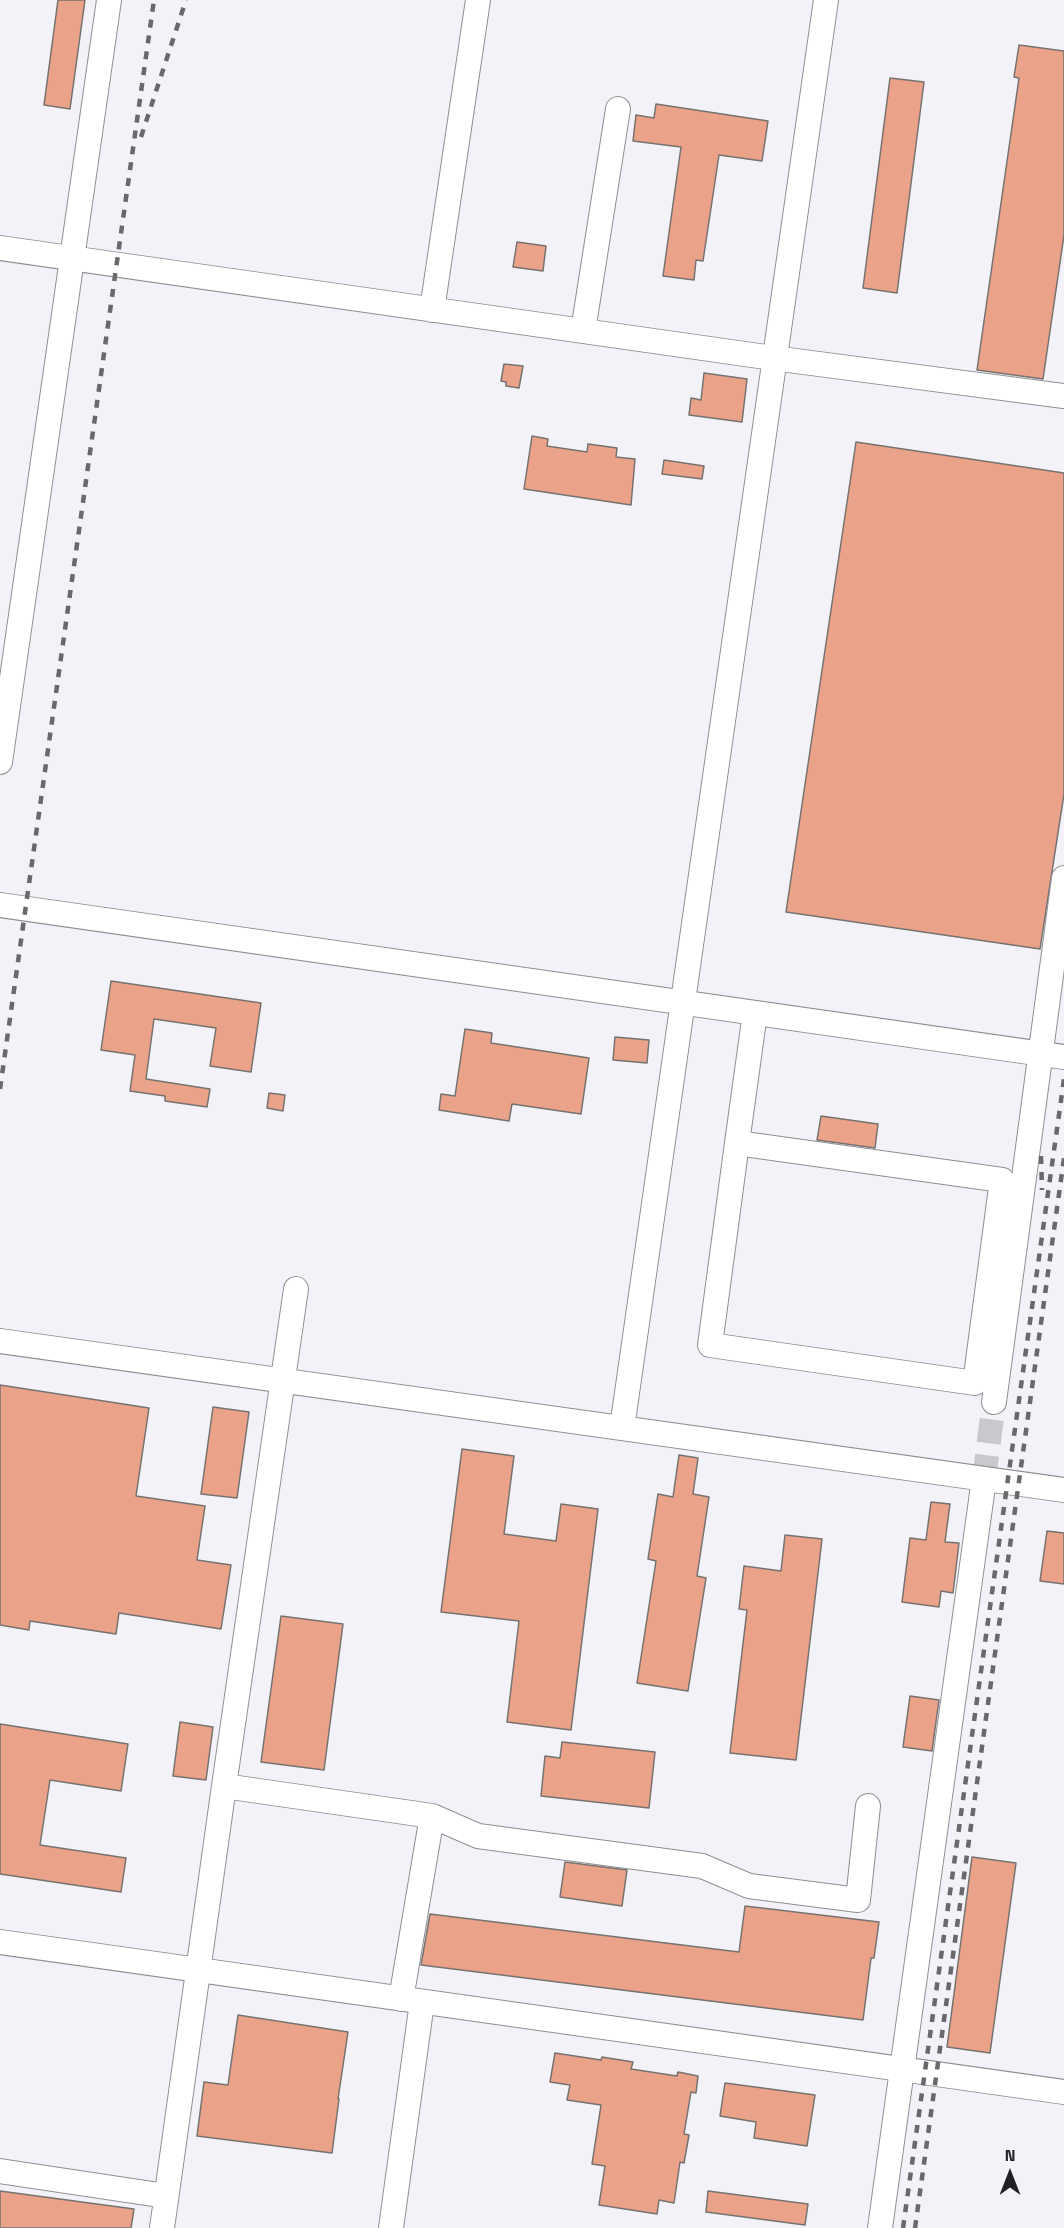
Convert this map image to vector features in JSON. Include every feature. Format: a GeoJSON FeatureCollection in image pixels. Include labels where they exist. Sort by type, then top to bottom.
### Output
{"type":"FeatureCollection","features":[{"type":"Feature","properties":{"kind":"lane"},"geometry":{"type":"LineString","coordinates":[[0,762],[109,0]]}},
{"type":"Feature","properties":{"kind":"lane"},"geometry":{"type":"LineString","coordinates":[[432,310],[478,0]]}},
{"type":"Feature","properties":{"kind":"lane"},"geometry":{"type":"LineString","coordinates":[[622,1428],[773,358],[826,0]]}},
{"type":"Feature","properties":{"kind":"lane"},"geometry":{"type":"LineString","coordinates":[[583,331],[618,110]]}},
{"type":"Feature","properties":{"kind":"lane"},"geometry":{"type":"LineString","coordinates":[[0,248],[773,358],[1064,396]]}},
{"type":"Feature","properties":{"kind":"lane"},"geometry":{"type":"LineString","coordinates":[[994,1402],[1052,1055],[1064,878]]}},
{"type":"Feature","properties":{"kind":"lane"},"geometry":{"type":"LineString","coordinates":[[0,904],[1052,1055]]}},
{"type":"Feature","properties":{"kind":"lane"},"geometry":{"type":"LineString","coordinates":[[737,1143],[1002,1180],[975,1383],[710,1345],[737,1143],[755,1013]]}},
{"type":"Feature","properties":{"kind":"lane"},"geometry":{"type":"LineString","coordinates":[[162,2228],[296,1289]]}},
{"type":"Feature","properties":{"kind":"lane"},"geometry":{"type":"LineString","coordinates":[[0,1341],[1064,1490]]}},
{"type":"Feature","properties":{"kind":"lane"},"geometry":{"type":"LineString","coordinates":[[880,2228],[984,1479]]}},
{"type":"Feature","properties":{"kind":"lane"},"geometry":{"type":"LineString","coordinates":[[224,1786],[432,1816],[478,1836],[702,1866],[749,1886],[858,1900],[868,1806]]}},
{"type":"Feature","properties":{"kind":"lane"},"geometry":{"type":"LineString","coordinates":[[391,2228],[411,2000],[432,1816]]}},
{"type":"Feature","properties":{"kind":"lane"},"geometry":{"type":"LineString","coordinates":[[0,1942],[1064,2092]]}},
{"type":"Feature","properties":{"kind":"lane"},"geometry":{"type":"LineString","coordinates":[[0,2171],[166,2196]]}},
{"type":"Feature","properties":{"kind":"building"},"geometry":{"type":"Polygon","coordinates":[[[58,0],[85,0],[70,109],[44,105],[58,0]]]}},
{"type":"Feature","properties":{"kind":"building"},"geometry":{"type":"Polygon","coordinates":[[[1019,45],[1064,51],[1064,235],[1043,379],[977,370],[1019,78],[1014,77],[1019,45]]]}},
{"type":"Feature","properties":{"kind":"building"},"geometry":{"type":"Polygon","coordinates":[[[890,78],[924,82],[897,293],[863,288],[890,78]]]}},
{"type":"Feature","properties":{"kind":"building"},"geometry":{"type":"Polygon","coordinates":[[[656,104],[768,121],[762,161],[719,155],[703,261],[696,260],[694,280],[663,276],[681,147],[633,141],[636,115],[654,118],[656,104]]]}},
{"type":"Feature","properties":{"kind":"building"},"geometry":{"type":"Polygon","coordinates":[[[517,242],[546,246],[543,271],[513,267],[517,242]]]}},
{"type":"Feature","properties":{"kind":"building"},"geometry":{"type":"Polygon","coordinates":[[[504,364],[523,366],[519,388],[506,386],[506,382],[501,381],[504,364]]]}},
{"type":"Feature","properties":{"kind":"building"},"geometry":{"type":"Polygon","coordinates":[[[704,373],[747,379],[742,422],[689,415],[691,398],[701,400],[704,373]]]}},
{"type":"Feature","properties":{"kind":"building"},"geometry":{"type":"Polygon","coordinates":[[[532,436],[548,439],[547,446],[587,452],[588,444],[617,448],[616,457],[635,459],[631,505],[524,489],[532,436]]]}},
{"type":"Feature","properties":{"kind":"building"},"geometry":{"type":"Polygon","coordinates":[[[856,442],[1064,473],[1064,794],[1040,949],[786,912],[856,442]]]}},
{"type":"Feature","properties":{"kind":"building"},"geometry":{"type":"Polygon","coordinates":[[[664,460],[704,466],[702,479],[662,474],[664,460]]]}},
{"type":"Feature","properties":{"kind":"building"},"geometry":{"type":"Polygon","coordinates":[[[111,981],[261,1003],[251,1072],[210,1066],[216,1028],[154,1019],[146,1079],[210,1089],[207,1107],[165,1101],[165,1096],[130,1091],[135,1055],[101,1050],[111,981]]]}},
{"type":"Feature","properties":{"kind":"building"},"geometry":{"type":"Polygon","coordinates":[[[465,1029],[492,1033],[491,1043],[589,1058],[581,1114],[512,1104],[509,1121],[439,1110],[441,1094],[455,1096],[465,1029]]]}},
{"type":"Feature","properties":{"kind":"building"},"geometry":{"type":"Polygon","coordinates":[[[615,1037],[649,1040],[647,1063],[613,1060],[615,1037]]]}},
{"type":"Feature","properties":{"kind":"building"},"geometry":{"type":"Polygon","coordinates":[[[269,1093],[285,1095],[283,1111],[267,1108],[269,1093]]]}},
{"type":"Feature","properties":{"kind":"building"},"geometry":{"type":"Polygon","coordinates":[[[821,1116],[878,1124],[875,1148],[817,1140],[821,1116]]]}},
{"type":"Feature","properties":{"kind":"building"},"geometry":{"type":"Polygon","coordinates":[[[0,1385],[149,1408],[136,1496],[205,1506],[197,1560],[231,1565],[221,1629],[119,1613],[116,1634],[30,1621],[29,1630],[0,1625],[0,1385]]]}},
{"type":"Feature","properties":{"kind":"building"},"geometry":{"type":"Polygon","coordinates":[[[213,1407],[249,1412],[237,1498],[201,1494],[213,1407]]]}},
{"type":"Feature","properties":{"kind":"building"},"geometry":{"type":"Polygon","coordinates":[[[462,1449],[514,1456],[504,1534],[556,1541],[561,1504],[598,1509],[571,1730],[507,1722],[519,1621],[441,1612],[462,1449]]]}},
{"type":"Feature","properties":{"kind":"building"},"geometry":{"type":"Polygon","coordinates":[[[679,1455],[698,1458],[693,1494],[709,1497],[697,1576],[706,1578],[688,1691],[637,1683],[656,1561],[648,1559],[658,1494],[673,1497],[679,1455]]]}},
{"type":"Feature","properties":{"kind":"building"},"geometry":{"type":"Polygon","coordinates":[[[931,1502],[950,1504],[945,1542],[959,1543],[953,1593],[941,1591],[939,1607],[902,1602],[910,1538],[926,1540],[931,1502]]]}},
{"type":"Feature","properties":{"kind":"building"},"geometry":{"type":"Polygon","coordinates":[[[1047,1531],[1064,1533],[1064,1584],[1040,1581],[1047,1531]]]}},
{"type":"Feature","properties":{"kind":"building"},"geometry":{"type":"Polygon","coordinates":[[[785,1535],[822,1539],[796,1760],[730,1753],[747,1610],[739,1609],[744,1566],[781,1571],[785,1535]]]}},
{"type":"Feature","properties":{"kind":"building"},"geometry":{"type":"Polygon","coordinates":[[[281,1616],[343,1624],[324,1770],[261,1762],[281,1616]]]}},
{"type":"Feature","properties":{"kind":"building"},"geometry":{"type":"Polygon","coordinates":[[[910,1696],[939,1700],[932,1751],[903,1747],[910,1696]]]}},
{"type":"Feature","properties":{"kind":"building"},"geometry":{"type":"Polygon","coordinates":[[[180,1722],[213,1727],[206,1780],[173,1776],[180,1722]]]}},
{"type":"Feature","properties":{"kind":"building"},"geometry":{"type":"Polygon","coordinates":[[[0,1724],[128,1744],[121,1791],[50,1780],[40,1845],[126,1858],[121,1892],[0,1874],[0,1724]]]}},
{"type":"Feature","properties":{"kind":"building"},"geometry":{"type":"Polygon","coordinates":[[[562,1742],[655,1752],[649,1808],[541,1796],[545,1756],[560,1758],[562,1742]]]}},
{"type":"Feature","properties":{"kind":"building"},"geometry":{"type":"Polygon","coordinates":[[[972,1857],[1016,1863],[990,2053],[947,2047],[972,1857]]]}},
{"type":"Feature","properties":{"kind":"building"},"geometry":{"type":"Polygon","coordinates":[[[565,1862],[627,1870],[622,1906],[560,1897],[565,1862]]]}},
{"type":"Feature","properties":{"kind":"building"},"geometry":{"type":"Polygon","coordinates":[[[745,1906],[879,1922],[874,1958],[871,1958],[863,2020],[421,1965],[430,1914],[739,1952],[745,1906]]]}},
{"type":"Feature","properties":{"kind":"building"},"geometry":{"type":"Polygon","coordinates":[[[238,2015],[348,2032],[332,2153],[197,2136],[204,2082],[228,2085],[238,2015]]]}},
{"type":"Feature","properties":{"kind":"building"},"geometry":{"type":"Polygon","coordinates":[[[555,2053],[633,2062],[631,2069],[677,2076],[678,2072],[698,2076],[696,2093],[691,2092],[684,2134],[689,2135],[684,2163],[680,2162],[674,2203],[659,2200],[657,2214],[599,2205],[605,2166],[592,2164],[601,2105],[567,2100],[570,2085],[550,2082],[555,2053]]]}},
{"type":"Feature","properties":{"kind":"building"},"geometry":{"type":"Polygon","coordinates":[[[725,2083],[815,2095],[807,2146],[754,2138],[756,2122],[720,2116],[725,2083]]]}},
{"type":"Feature","properties":{"kind":"building"},"geometry":{"type":"Polygon","coordinates":[[[0,2191],[134,2209],[131,2228],[0,2228],[0,2191]]]}},
{"type":"Feature","properties":{"kind":"building"},"geometry":{"type":"Polygon","coordinates":[[[708,2191],[808,2204],[805,2225],[706,2212],[708,2191]]]}},
{"type":"Feature","properties":{"kind":"tunnel"},"geometry":{"type":"LineString","coordinates":[[984,1479],[994,1402]]}},
{"type":"Feature","properties":{"kind":"railway"},"geometry":{"type":"LineString","coordinates":[[0,1089],[154,0]]}},
{"type":"Feature","properties":{"kind":"railway"},"geometry":{"type":"LineString","coordinates":[[141,137],[186,0]]}},
{"type":"Feature","properties":{"kind":"railway"},"geometry":{"type":"LineString","coordinates":[[903,2228],[1064,1079]]}},
{"type":"Feature","properties":{"kind":"railway"},"geometry":{"type":"LineString","coordinates":[[1041,1156],[1042,1190]]}},
{"type":"Feature","properties":{"kind":"railway"},"geometry":{"type":"LineString","coordinates":[[915,2228],[1064,1158]]}}]}
